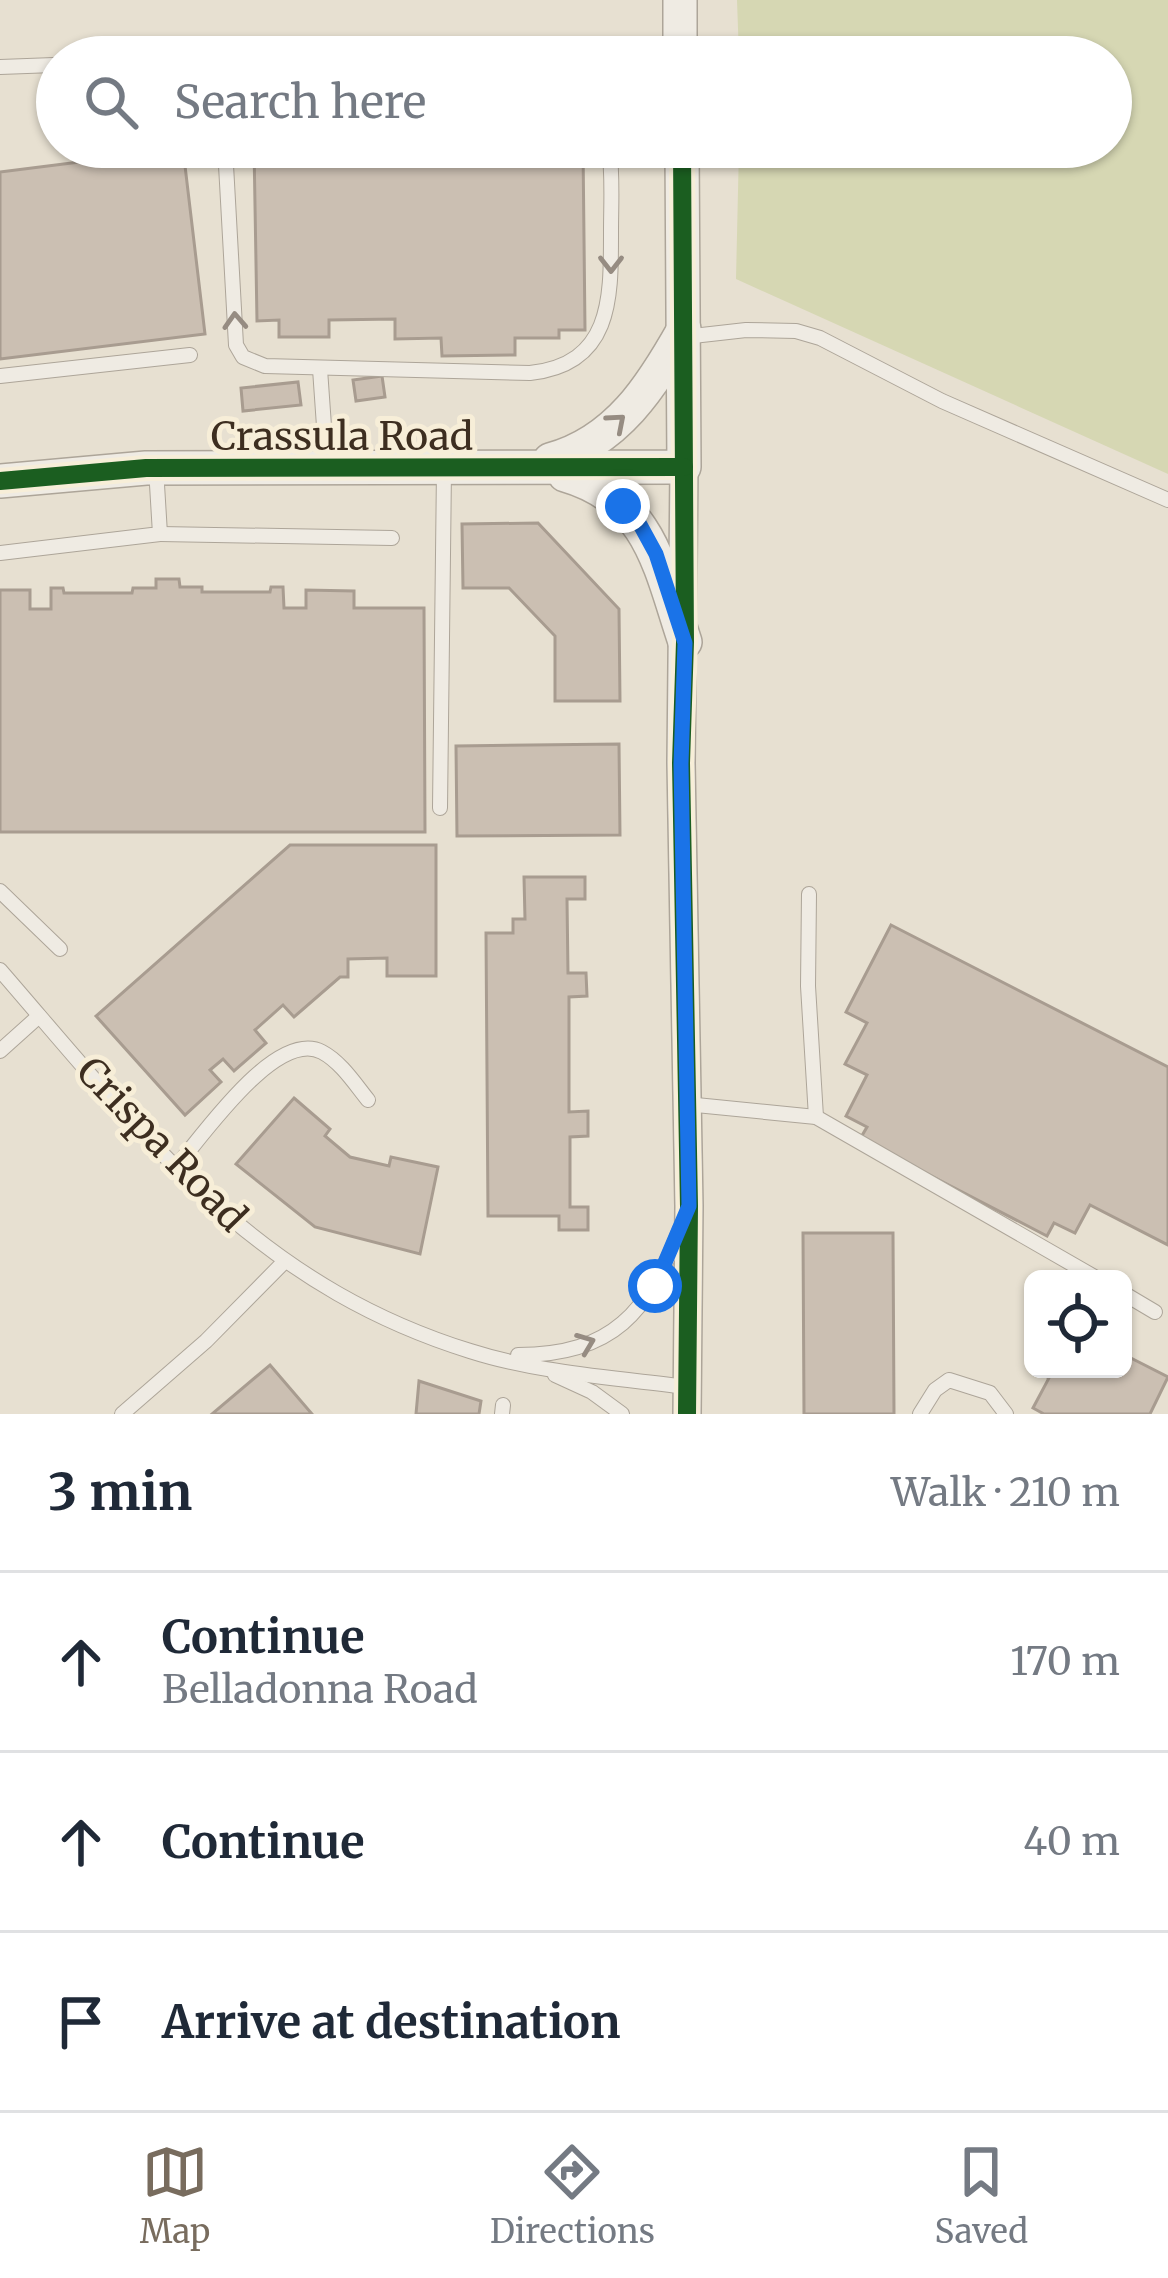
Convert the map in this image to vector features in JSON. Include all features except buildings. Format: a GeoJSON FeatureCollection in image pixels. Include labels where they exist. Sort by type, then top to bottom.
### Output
{"type":"FeatureCollection","features":[{"type":"Feature","properties":{"kind":"street"},"geometry":{"type":"LineString","coordinates":[[680,0],[680,36]]}},
{"type":"Feature","properties":{"kind":"street"},"geometry":{"type":"LineString","coordinates":[[682,168],[687,1400]]}},
{"type":"Feature","properties":{"kind":"street"},"geometry":{"type":"LineString","coordinates":[[526,469],[576,451],[621,421],[684,332]]}},
{"type":"Feature","properties":{"kind":"street","name":"Crassula Road"},"geometry":{"type":"LineString","coordinates":[[0,481],[156,468],[684,467]]}},
{"type":"Feature","properties":{"kind":"street"},"geometry":{"type":"LineString","coordinates":[[526,469],[593,485],[638,521],[656,554],[685,643]]}},
{"type":"Feature","properties":{"kind":"lane"},"geometry":{"type":"LineString","coordinates":[[0,67],[36,66]]}},
{"type":"Feature","properties":{"kind":"lane"},"geometry":{"type":"LineString","coordinates":[[226,168],[236,345],[253,364],[530,373],[555,370],[594,339],[610,305],[609,168]]}},
{"type":"Feature","properties":{"kind":"lane"},"geometry":{"type":"LineString","coordinates":[[684,332],[796,331],[820,338],[942,400],[1168,500]]}},
{"type":"Feature","properties":{"kind":"lane"},"geometry":{"type":"LineString","coordinates":[[0,376],[190,355]]}},
{"type":"Feature","properties":{"kind":"lane"},"geometry":{"type":"LineString","coordinates":[[320,369],[328,469]]}},
{"type":"Feature","properties":{"kind":"lane"},"geometry":{"type":"LineString","coordinates":[[156,468],[160,534]]}},
{"type":"Feature","properties":{"kind":"lane"},"geometry":{"type":"LineString","coordinates":[[440,808],[444,470]]}},
{"type":"Feature","properties":{"kind":"lane"},"geometry":{"type":"LineString","coordinates":[[0,553],[160,534],[392,538]]}},
{"type":"Feature","properties":{"kind":"lane"},"geometry":{"type":"LineString","coordinates":[[0,891],[60,949]]}},
{"type":"Feature","properties":{"kind":"lane"},"geometry":{"type":"LineString","coordinates":[[809,894],[808,986],[816,1117]]}},
{"type":"Feature","properties":{"kind":"lane","name":"Crispa Road"},"geometry":{"type":"LineString","coordinates":[[0,970],[175,1168],[284,1262],[349,1304],[471,1352],[687,1400]]}},
{"type":"Feature","properties":{"kind":"lane"},"geometry":{"type":"LineString","coordinates":[[0,1051],[40,1016]]}},
{"type":"Feature","properties":{"kind":"lane"},"geometry":{"type":"LineString","coordinates":[[175,1168],[270,1061],[293,1050],[310,1048],[326,1054],[368,1100]]}},
{"type":"Feature","properties":{"kind":"lane"},"geometry":{"type":"LineString","coordinates":[[686,1104],[816,1117],[1082,1270]]}},
{"type":"Feature","properties":{"kind":"lane"},"geometry":{"type":"LineString","coordinates":[[471,1352],[555,1353],[616,1330],[632,1318],[655,1286],[689,1206]]}},
{"type":"Feature","properties":{"kind":"lane"},"geometry":{"type":"LineString","coordinates":[[122,1414],[206,1341],[284,1262]]}},
{"type":"Feature","properties":{"kind":"lane"},"geometry":{"type":"LineString","coordinates":[[1132,1298],[1155,1312]]}},
{"type":"Feature","properties":{"kind":"lane"},"geometry":{"type":"LineString","coordinates":[[511,1360],[574,1383],[622,1414]]}},
{"type":"Feature","properties":{"kind":"lane"},"geometry":{"type":"LineString","coordinates":[[920,1414],[934,1390],[949,1380],[990,1393],[1006,1414]]}},
{"type":"Feature","properties":{"kind":"green space"},"geometry":{"type":"Polygon","coordinates":[[[737,0],[1168,0],[1168,474],[736,279],[739,168],[1132,168],[1132,36],[738,36],[737,0]]]}},
{"type":"Feature","properties":{"kind":"cycle path"},"geometry":{"type":"LineString","coordinates":[[682,168],[687,1414]]}},
{"type":"Feature","properties":{"kind":"cycle path"},"geometry":{"type":"LineString","coordinates":[[0,481],[146,468],[684,467]]}},
{"type":"Feature","properties":{"kind":"route"},"geometry":{"type":"LineString","coordinates":[[623,506],[649,538],[685,643],[681,764],[689,1206],[655,1286]]}}]}
